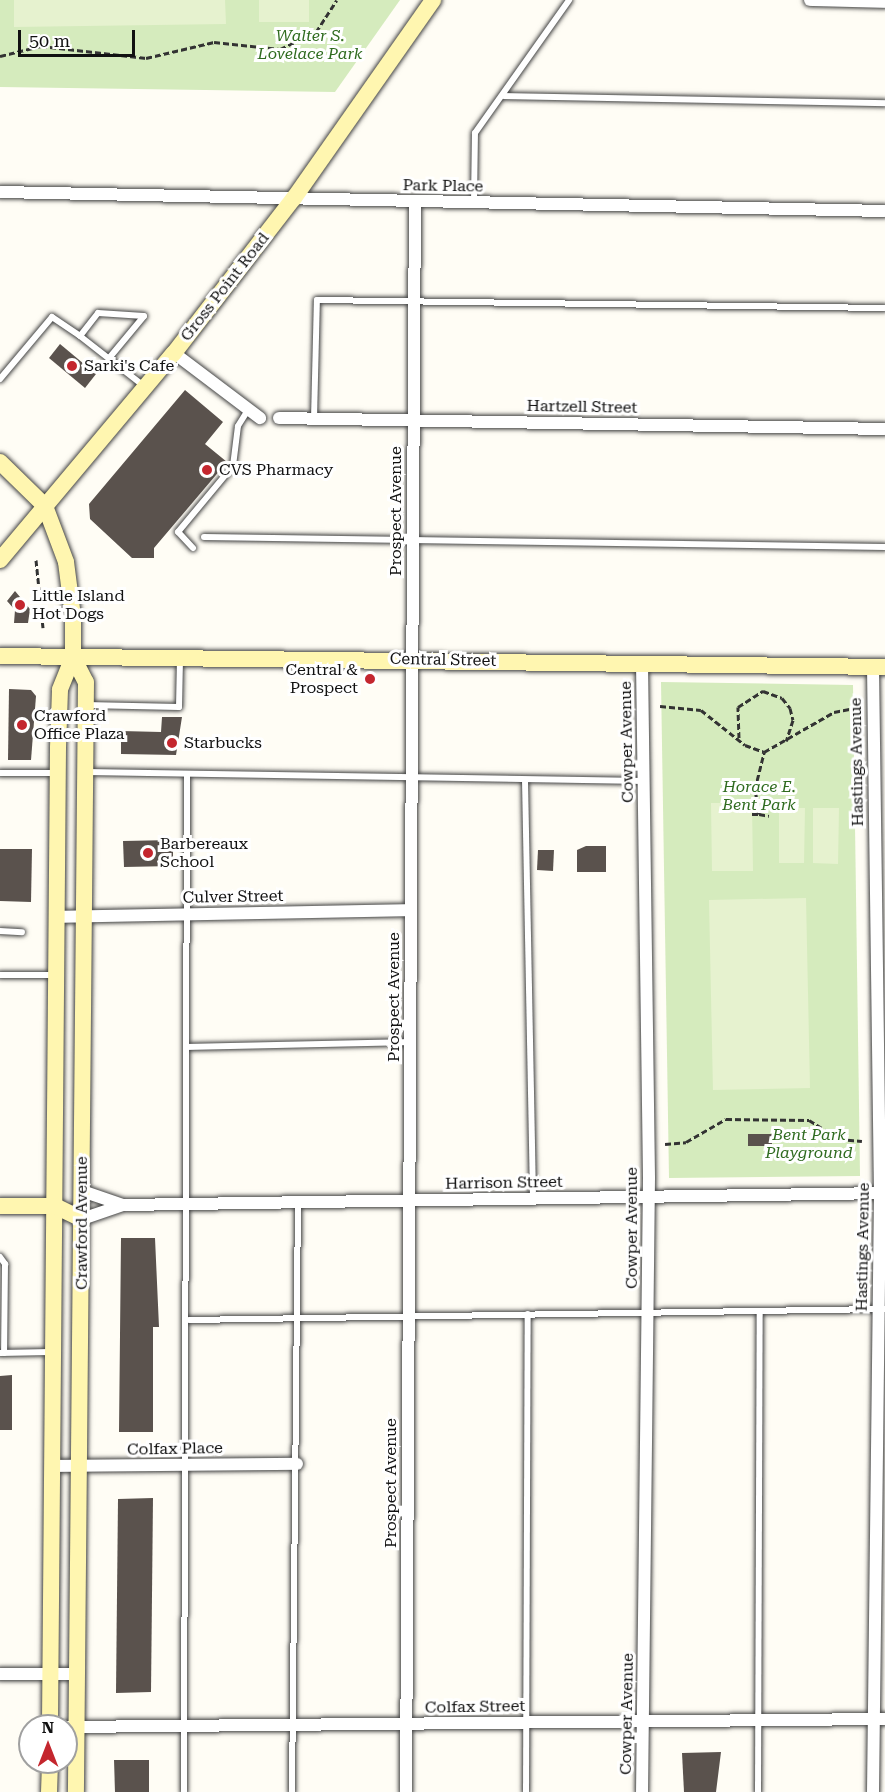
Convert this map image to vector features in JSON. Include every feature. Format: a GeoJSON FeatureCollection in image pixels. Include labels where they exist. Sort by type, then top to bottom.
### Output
{"type":"FeatureCollection","features":[{"type":"Feature","properties":{"kind":"main road","name":"Gross Point Road"},"geometry":{"type":"LineString","coordinates":[[0,561],[174,353],[294,198],[433,0]]}},
{"type":"Feature","properties":{"kind":"main road","name":"Crawford Avenue"},"geometry":{"type":"LineString","coordinates":[[0,462],[45,506],[66,562],[73,657],[86,682],[80,1466],[77,1674],[72,1714]]}},
{"type":"Feature","properties":{"kind":"main road","name":"Central Street"},"geometry":{"type":"LineString","coordinates":[[0,656],[879,667]]}},
{"type":"Feature","properties":{"kind":"main road","name":"Crawford Avenue"},"geometry":{"type":"LineString","coordinates":[[50,1714],[58,773],[60,690],[73,657]]}},
{"type":"Feature","properties":{"kind":"main road"},"geometry":{"type":"LineString","coordinates":[[55,1206],[82,1191]]}},
{"type":"Feature","properties":{"kind":"main road"},"geometry":{"type":"LineString","coordinates":[[0,1206],[55,1206],[82,1219]]}},
{"type":"Feature","properties":{"kind":"main road"},"geometry":{"type":"LineString","coordinates":[[49,1792],[50,1774]]}},
{"type":"Feature","properties":{"kind":"main road","name":"Crawford Avenue"},"geometry":{"type":"LineString","coordinates":[[75,1774],[76,1792]]}},
{"type":"Feature","properties":{"kind":"street"},"geometry":{"type":"LineString","coordinates":[[810,0],[885,2]]}},
{"type":"Feature","properties":{"kind":"street","name":"Park Place"},"geometry":{"type":"LineString","coordinates":[[0,192],[885,211]]}},
{"type":"Feature","properties":{"kind":"street","name":"Prospect Avenue"},"geometry":{"type":"LineString","coordinates":[[406,1792],[415,202]]}},
{"type":"Feature","properties":{"kind":"street"},"geometry":{"type":"LineString","coordinates":[[174,353],[260,418]]}},
{"type":"Feature","properties":{"kind":"street","name":"Hartzell Street"},"geometry":{"type":"LineString","coordinates":[[279,418],[885,429]]}},
{"type":"Feature","properties":{"kind":"street","name":"Cowper Avenue"},"geometry":{"type":"LineString","coordinates":[[642,663],[649,1197],[642,1792]]}},
{"type":"Feature","properties":{"kind":"street","name":"Hastings Avenue"},"geometry":{"type":"LineString","coordinates":[[873,1792],[879,1719],[883,1193],[879,667]]}},
{"type":"Feature","properties":{"kind":"street","name":"Culver Street"},"geometry":{"type":"LineString","coordinates":[[56,917],[411,910]]}},
{"type":"Feature","properties":{"kind":"street","name":"Harrison Street"},"geometry":{"type":"LineString","coordinates":[[82,1191],[123,1205]]}},
{"type":"Feature","properties":{"kind":"street","name":"Harrison Street"},"geometry":{"type":"LineString","coordinates":[[82,1219],[123,1205],[883,1193]]}},
{"type":"Feature","properties":{"kind":"street","name":"Colfax Place"},"geometry":{"type":"LineString","coordinates":[[53,1466],[297,1464]]}},
{"type":"Feature","properties":{"kind":"street"},"geometry":{"type":"LineString","coordinates":[[0,1674],[77,1674]]}},
{"type":"Feature","properties":{"kind":"street","name":"Colfax Street"},"geometry":{"type":"LineString","coordinates":[[78,1727],[879,1719]]}},
{"type":"Feature","properties":{"kind":"lane"},"geometry":{"type":"LineString","coordinates":[[474,203],[475,133],[504,96],[569,0]]}},
{"type":"Feature","properties":{"kind":"lane"},"geometry":{"type":"LineString","coordinates":[[504,96],[885,103]]}},
{"type":"Feature","properties":{"kind":"lane"},"geometry":{"type":"LineString","coordinates":[[314,419],[316,300],[414,299],[885,308]]}},
{"type":"Feature","properties":{"kind":"lane"},"geometry":{"type":"LineString","coordinates":[[80,336],[98,313],[144,316],[110,357]]}},
{"type":"Feature","properties":{"kind":"lane"},"geometry":{"type":"LineString","coordinates":[[0,379],[52,317],[110,357],[145,387]]}},
{"type":"Feature","properties":{"kind":"lane"},"geometry":{"type":"LineString","coordinates":[[193,548],[178,531],[233,466],[238,426],[249,409]]}},
{"type":"Feature","properties":{"kind":"lane"},"geometry":{"type":"LineString","coordinates":[[204,537],[413,538],[885,547]]}},
{"type":"Feature","properties":{"kind":"lane"},"geometry":{"type":"LineString","coordinates":[[86,705],[179,707],[180,658]]}},
{"type":"Feature","properties":{"kind":"lane"},"geometry":{"type":"LineString","coordinates":[[85,772],[644,781]]}},
{"type":"Feature","properties":{"kind":"lane"},"geometry":{"type":"LineString","coordinates":[[0,773],[58,773]]}},
{"type":"Feature","properties":{"kind":"lane"},"geometry":{"type":"LineString","coordinates":[[184,1792],[189,1320],[187,774]]}},
{"type":"Feature","properties":{"kind":"lane"},"geometry":{"type":"LineString","coordinates":[[525,780],[533,1199]]}},
{"type":"Feature","properties":{"kind":"lane"},"geometry":{"type":"LineString","coordinates":[[0,931],[22,932]]}},
{"type":"Feature","properties":{"kind":"lane"},"geometry":{"type":"LineString","coordinates":[[0,975],[56,975]]}},
{"type":"Feature","properties":{"kind":"lane"},"geometry":{"type":"LineString","coordinates":[[188,1047],[410,1042]]}},
{"type":"Feature","properties":{"kind":"lane"},"geometry":{"type":"LineString","coordinates":[[292,1792],[298,1202]]}},
{"type":"Feature","properties":{"kind":"lane"},"geometry":{"type":"LineString","coordinates":[[0,1257],[5,1264],[2,1353],[54,1352]]}},
{"type":"Feature","properties":{"kind":"lane"},"geometry":{"type":"LineString","coordinates":[[189,1320],[882,1309]]}},
{"type":"Feature","properties":{"kind":"lane"},"geometry":{"type":"LineString","coordinates":[[758,1792],[760,1311]]}},
{"type":"Feature","properties":{"kind":"lane"},"geometry":{"type":"LineString","coordinates":[[526,1792],[528,1314]]}},
{"type":"Feature","properties":{"kind":"path"},"geometry":{"type":"LineString","coordinates":[[0,56],[41,46],[146,58],[214,42],[280,48],[316,32],[337,0]]}},
{"type":"Feature","properties":{"kind":"path"},"geometry":{"type":"LineString","coordinates":[[36,560],[43,628]]}},
{"type":"Feature","properties":{"kind":"path"},"geometry":{"type":"LineString","coordinates":[[745,745],[736,727],[738,707],[763,691],[782,698],[790,708],[791,734],[783,745]]}},
{"type":"Feature","properties":{"kind":"path"},"geometry":{"type":"LineString","coordinates":[[660,706],[701,710],[745,745],[764,752],[783,745],[825,717],[855,708]]}},
{"type":"Feature","properties":{"kind":"path"},"geometry":{"type":"LineString","coordinates":[[759,814],[755,789],[764,752]]}},
{"type":"Feature","properties":{"kind":"path"},"geometry":{"type":"LineString","coordinates":[[752,814],[769,816]]}},
{"type":"Feature","properties":{"kind":"path"},"geometry":{"type":"LineString","coordinates":[[665,1144],[686,1142],[717,1121],[736,1119],[809,1120],[839,1139],[862,1141]]}},
{"type":"Feature","properties":{"kind":"green space","name":"Walter S. Lovelace Park"},"geometry":{"type":"Polygon","coordinates":[[[0,0],[400,0],[335,92],[0,87],[0,0]]]}},
{"type":"Feature","properties":{"kind":"green space"},"geometry":{"type":"Polygon","coordinates":[[[14,0],[225,0],[226,24],[14,27],[14,0]]]}},
{"type":"Feature","properties":{"kind":"green space"},"geometry":{"type":"Polygon","coordinates":[[[259,0],[309,0],[309,22],[259,22],[259,0]]]}},
{"type":"Feature","properties":{"kind":"green space","name":"Horace E. Bent Park"},"geometry":{"type":"Polygon","coordinates":[[[661,682],[853,685],[860,1176],[669,1178],[661,682]]]}},
{"type":"Feature","properties":{"kind":"green space"},"geometry":{"type":"Polygon","coordinates":[[[711,803],[752,803],[753,871],[712,871],[711,803]]]}},
{"type":"Feature","properties":{"kind":"green space"},"geometry":{"type":"Polygon","coordinates":[[[779,808],[805,808],[804,863],[779,863],[779,808]]]}},
{"type":"Feature","properties":{"kind":"green space"},"geometry":{"type":"Polygon","coordinates":[[[813,808],[839,808],[838,864],[813,863],[813,808]]]}},
{"type":"Feature","properties":{"kind":"green space"},"geometry":{"type":"Polygon","coordinates":[[[806,898],[810,1088],[713,1090],[709,900],[806,898]]]}},
{"type":"Feature","properties":{"kind":"building","name":"Sarki's Cafe"},"geometry":{"type":"Polygon","coordinates":[[[60,344],[96,374],[85,388],[49,358],[60,344]]]}},
{"type":"Feature","properties":{"kind":"building","name":"CVS Pharmacy"},"geometry":{"type":"Polygon","coordinates":[[[185,390],[223,422],[205,444],[227,462],[154,548],[154,558],[132,558],[90,519],[89,504],[185,390]]]}},
{"type":"Feature","properties":{"kind":"building","name":"Little Island Hot Dogs"},"geometry":{"type":"Polygon","coordinates":[[[15,591],[30,609],[28,623],[14,623],[15,610],[7,601],[15,591]]]}},
{"type":"Feature","properties":{"kind":"building","name":"Crawford Office Plaza"},"geometry":{"type":"Polygon","coordinates":[[[9,689],[31,690],[36,696],[31,760],[8,760],[9,689]]]}},
{"type":"Feature","properties":{"kind":"building"},"geometry":{"type":"Polygon","coordinates":[[[162,717],[182,717],[176,755],[121,754],[121,731],[161,732],[162,717]]]}},
{"type":"Feature","properties":{"kind":"building","name":"Barbereaux School"},"geometry":{"type":"Polygon","coordinates":[[[173,840],[173,866],[124,867],[123,841],[173,840]]]}},
{"type":"Feature","properties":{"kind":"building"},"geometry":{"type":"Polygon","coordinates":[[[586,846],[606,846],[606,872],[577,872],[577,850],[586,846]]]}},
{"type":"Feature","properties":{"kind":"building"},"geometry":{"type":"Polygon","coordinates":[[[0,849],[32,849],[31,902],[0,901],[0,849]]]}},
{"type":"Feature","properties":{"kind":"building"},"geometry":{"type":"Polygon","coordinates":[[[538,850],[554,850],[553,871],[537,870],[538,850]]]}},
{"type":"Feature","properties":{"kind":"building"},"geometry":{"type":"Polygon","coordinates":[[[748,1134],[772,1134],[772,1146],[748,1146],[748,1134]]]}},
{"type":"Feature","properties":{"kind":"building"},"geometry":{"type":"Polygon","coordinates":[[[121,1238],[155,1238],[159,1327],[153,1327],[153,1432],[119,1432],[121,1238]]]}},
{"type":"Feature","properties":{"kind":"building"},"geometry":{"type":"Polygon","coordinates":[[[12,1375],[12,1430],[0,1430],[0,1376],[12,1375]]]}},
{"type":"Feature","properties":{"kind":"building"},"geometry":{"type":"Polygon","coordinates":[[[153,1498],[151,1692],[116,1693],[118,1499],[153,1498]]]}},
{"type":"Feature","properties":{"kind":"building"},"geometry":{"type":"Polygon","coordinates":[[[721,1752],[716,1792],[684,1792],[682,1753],[721,1752]]]}},
{"type":"Feature","properties":{"kind":"building"},"geometry":{"type":"Polygon","coordinates":[[[114,1760],[149,1760],[149,1792],[115,1792],[114,1760]]]}},
{"type":"Feature","properties":{"kind":"place","name":"Sarki's Cafe"},"geometry":{"type":"Point","coordinates":[72,366]}},
{"type":"Feature","properties":{"kind":"place","name":"CVS Pharmacy"},"geometry":{"type":"Point","coordinates":[207,470]}},
{"type":"Feature","properties":{"kind":"place","name":"Little Island Hot Dogs"},"geometry":{"type":"Point","coordinates":[20,605]}},
{"type":"Feature","properties":{"kind":"place","name":"Central & Prospect"},"geometry":{"type":"Point","coordinates":[370,679]}},
{"type":"Feature","properties":{"kind":"place","name":"Crawford Office Plaza"},"geometry":{"type":"Point","coordinates":[22,725]}},
{"type":"Feature","properties":{"kind":"place","name":"Starbucks"},"geometry":{"type":"Point","coordinates":[172,743]}},
{"type":"Feature","properties":{"kind":"place","name":"Barbereaux School"},"geometry":{"type":"Point","coordinates":[148,853]}},
{"type":"Feature","properties":{"kind":"park label","name":"Bent Park Playground"},"geometry":{"type":"Point","coordinates":[809,1144]}}]}
